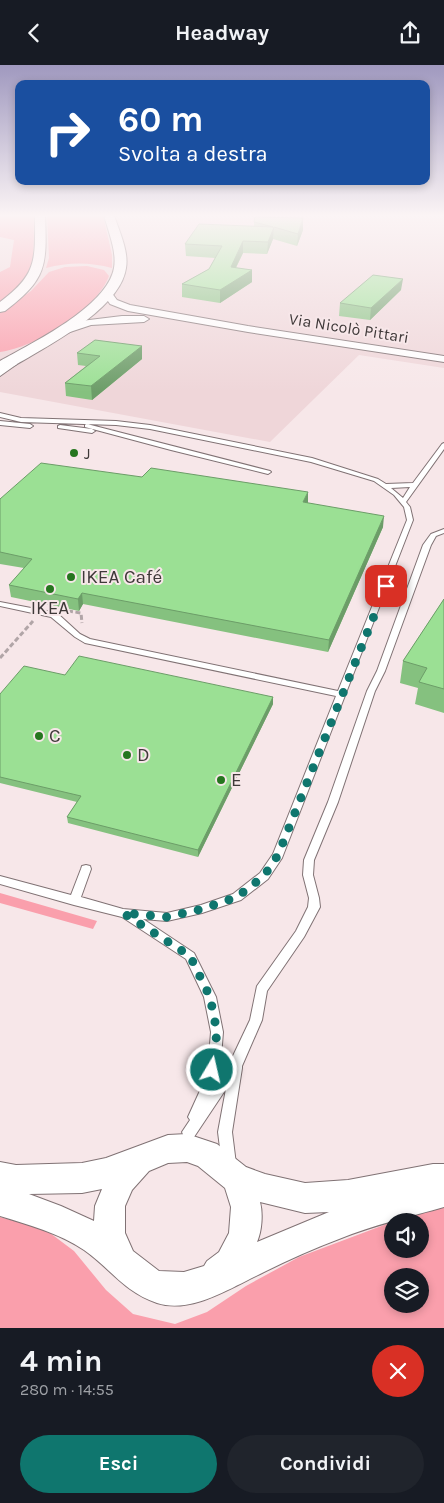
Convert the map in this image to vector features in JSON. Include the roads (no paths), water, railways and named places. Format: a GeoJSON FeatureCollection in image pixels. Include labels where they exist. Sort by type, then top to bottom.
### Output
{"type":"FeatureCollection","features":[{"type":"Feature","properties":{"kind":"main road"},"geometry":{"type":"LineString","coordinates":[[0,308],[24,290],[36,274]]}},
{"type":"Feature","properties":{"kind":"main road"},"geometry":{"type":"LineString","coordinates":[[0,368],[88,312],[108,294],[118,274]]}},
{"type":"Feature","properties":{"kind":"street"},"geometry":{"type":"LineString","coordinates":[[108,294],[113,302],[121,306],[248,329]]}},
{"type":"Feature","properties":{"kind":"street"},"geometry":{"type":"LineString","coordinates":[[57,333],[86,322],[109,319],[165,321],[248,329]]}},
{"type":"Feature","properties":{"kind":"street","name":"Via Nicolò Pittari"},"geometry":{"type":"LineString","coordinates":[[248,329],[444,359]]}},
{"type":"Feature","properties":{"kind":"street"},"geometry":{"type":"LineString","coordinates":[[0,1177],[16,1180],[82,1178],[106,1173],[139,1161],[179,1140],[187,1148],[207,1154],[233,1175],[265,1189],[305,1198],[348,1195],[433,1179],[444,1179]]}},
{"type":"Feature","properties":{"kind":"street"},"geometry":{"type":"LineString","coordinates":[[120,1260],[110,1234],[110,1206],[121,1181],[139,1161]]}},
{"type":"Feature","properties":{"kind":"street"},"geometry":{"type":"LineString","coordinates":[[205,1282],[230,1263],[244,1236],[246,1207],[233,1175]]}},
{"type":"Feature","properties":{"kind":"street"},"geometry":{"type":"LineString","coordinates":[[0,1201],[56,1218],[95,1239],[120,1260],[136,1277],[158,1287],[182,1289],[205,1282],[259,1257],[366,1213],[444,1192]]}},
{"type":"Feature","properties":{"kind":"lane"},"geometry":{"type":"LineString","coordinates":[[0,374],[39,348],[43,342]]}},
{"type":"Feature","properties":{"kind":"lane"},"geometry":{"type":"LineString","coordinates":[[0,415],[21,420],[116,423],[200,436],[312,460],[383,485],[407,507],[410,520],[278,855],[264,876],[237,897],[202,909],[167,917],[123,913],[0,881]]}},
{"type":"Feature","properties":{"kind":"lane"},"geometry":{"type":"LineString","coordinates":[[67,422],[268,472]]}},
{"type":"Feature","properties":{"kind":"lane"},"geometry":{"type":"LineString","coordinates":[[0,423],[67,427],[124,437]]}},
{"type":"Feature","properties":{"kind":"lane"},"geometry":{"type":"LineString","coordinates":[[403,502],[444,445]]}},
{"type":"Feature","properties":{"kind":"lane"},"geometry":{"type":"LineString","coordinates":[[383,485],[414,485]]}},
{"type":"Feature","properties":{"kind":"lane"},"geometry":{"type":"LineString","coordinates":[[427,545],[428,531],[444,523]]}},
{"type":"Feature","properties":{"kind":"lane"},"geometry":{"type":"LineString","coordinates":[[179,1140],[237,1062],[256,1020],[261,990],[300,933],[314,907],[314,898],[308,875],[308,860],[333,802],[371,691],[381,671],[427,545],[433,535],[444,531]]}},
{"type":"Feature","properties":{"kind":"lane"},"geometry":{"type":"LineString","coordinates":[[0,604],[54,615],[62,619],[66,627],[78,637],[88,641],[342,694]]}},
{"type":"Feature","properties":{"kind":"lane"},"geometry":{"type":"LineString","coordinates":[[74,901],[86,869]]}},
{"type":"Feature","properties":{"kind":"lane"},"geometry":{"type":"LineString","coordinates":[[123,913],[190,956],[210,997],[217,1032],[215,1057],[209,1083],[179,1140]]}},
{"type":"Feature","properties":{"kind":"lane"},"geometry":{"type":"LineString","coordinates":[[233,1175],[224,1132],[237,1062]]}},
{"type":"Feature","properties":{"kind":"place","name":"J"},"geometry":{"type":"Point","coordinates":[74,453]}},
{"type":"Feature","properties":{"kind":"place","name":"IKEA Café"},"geometry":{"type":"Point","coordinates":[71,577]}},
{"type":"Feature","properties":{"kind":"place","name":"IKEA"},"geometry":{"type":"Point","coordinates":[50,589]}},
{"type":"Feature","properties":{"kind":"place","name":"C"},"geometry":{"type":"Point","coordinates":[39,736]}},
{"type":"Feature","properties":{"kind":"place","name":"D"},"geometry":{"type":"Point","coordinates":[127,755]}},
{"type":"Feature","properties":{"kind":"place","name":"E"},"geometry":{"type":"Point","coordinates":[221,780]}}]}
